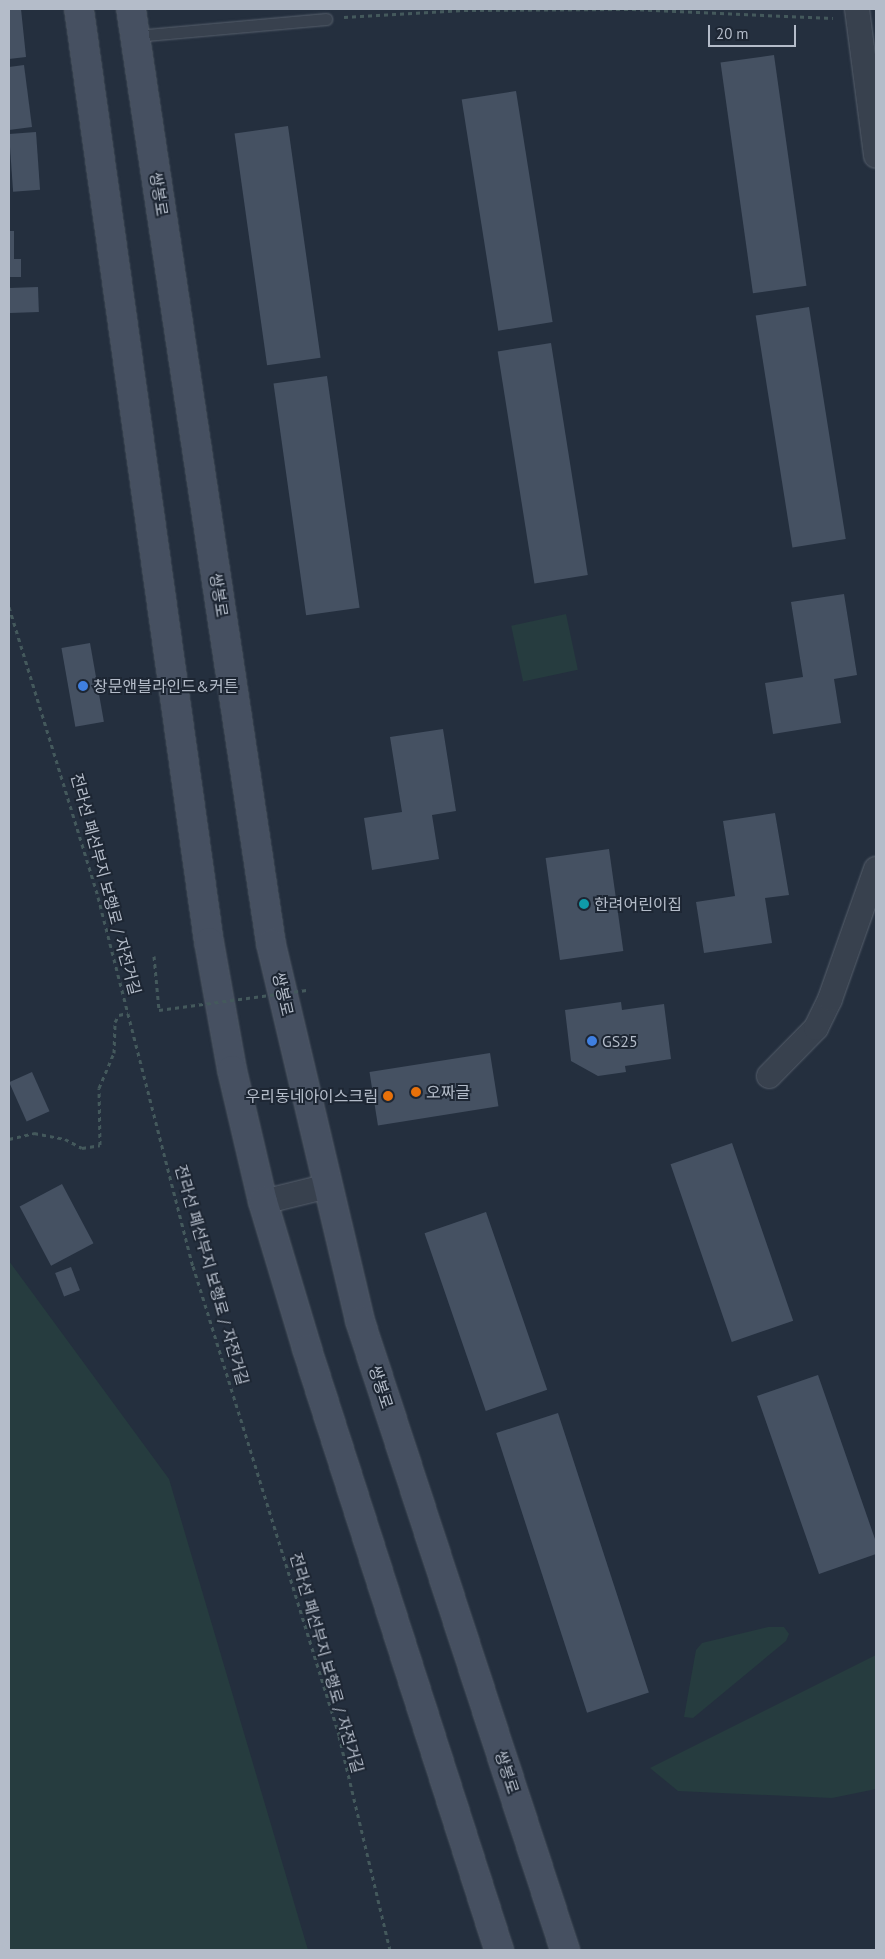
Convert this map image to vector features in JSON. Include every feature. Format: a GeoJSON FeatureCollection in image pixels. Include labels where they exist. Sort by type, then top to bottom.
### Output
{"type":"FeatureCollection","features":[{"type":"Feature","properties":{"kind":"street"},"geometry":{"type":"LineString","coordinates":[[79,9],[209,942],[232,1070],[264,1202],[499,1950]]}},
{"type":"Feature","properties":{"kind":"street","name":"쌍봉로"},"geometry":{"type":"LineString","coordinates":[[131,9],[271,944],[360,1321],[564,1950]]}},
{"type":"Feature","properties":{"kind":"street"},"geometry":{"type":"LineString","coordinates":[[857,20],[876,156]]}},
{"type":"Feature","properties":{"kind":"street"},"geometry":{"type":"LineString","coordinates":[[769,1076],[816,1028],[830,999],[876,869]]}},
{"type":"Feature","properties":{"kind":"street"},"geometry":{"type":"LineString","coordinates":[[264,1202],[328,1186]]}},
{"type":"Feature","properties":{"kind":"lane"},"geometry":{"type":"LineString","coordinates":[[135,36],[326,19]]}},
{"type":"Feature","properties":{"kind":"path"},"geometry":{"type":"LineString","coordinates":[[326,19],[464,10],[717,10],[857,20]]}},
{"type":"Feature","properties":{"kind":"path","name":"전라선 폐선부지 보행로 / 자전거길"},"geometry":{"type":"LineString","coordinates":[[9,607],[96,888],[193,1266],[339,1736],[390,1950]]}},
{"type":"Feature","properties":{"kind":"path"},"geometry":{"type":"LineString","coordinates":[[154,956],[159,1010],[307,990]]}},
{"type":"Feature","properties":{"kind":"path"},"geometry":{"type":"LineString","coordinates":[[9,1139],[34,1133],[65,1139],[82,1148],[100,1145],[99,1088],[114,1053],[115,1022],[119,1015],[128,1012]]}},
{"type":"Feature","properties":{"kind":"green space"},"geometry":{"type":"Polygon","coordinates":[[[566,614],[578,670],[523,681],[511,626],[566,614]]]}},
{"type":"Feature","properties":{"kind":"green space"},"geometry":{"type":"Polygon","coordinates":[[[9,1261],[169,1479],[308,1950],[9,1950],[9,1261]]]}},
{"type":"Feature","properties":{"kind":"green space"},"geometry":{"type":"Polygon","coordinates":[[[768,1627],[784,1627],[789,1634],[786,1641],[693,1718],[684,1717],[696,1650],[702,1643],[768,1627]]]}},
{"type":"Feature","properties":{"kind":"green space"},"geometry":{"type":"Polygon","coordinates":[[[876,1655],[876,1789],[832,1798],[678,1791],[650,1768],[876,1655]]]}},
{"type":"Feature","properties":{"kind":"building"},"geometry":{"type":"Polygon","coordinates":[[[9,9],[21,9],[26,57],[9,59],[9,9]]]}},
{"type":"Feature","properties":{"kind":"building"},"geometry":{"type":"Polygon","coordinates":[[[774,55],[806,286],[753,293],[721,63],[774,55]]]}},
{"type":"Feature","properties":{"kind":"building"},"geometry":{"type":"Polygon","coordinates":[[[24,65],[32,127],[9,130],[9,67],[24,65]]]}},
{"type":"Feature","properties":{"kind":"building"},"geometry":{"type":"Polygon","coordinates":[[[516,91],[553,322],[498,331],[462,100],[516,91]]]}},
{"type":"Feature","properties":{"kind":"building"},"geometry":{"type":"Polygon","coordinates":[[[288,126],[321,358],[267,365],[235,134],[288,126]]]}},
{"type":"Feature","properties":{"kind":"building"},"geometry":{"type":"Polygon","coordinates":[[[36,132],[40,190],[13,192],[9,134],[36,132]]]}},
{"type":"Feature","properties":{"kind":"building"},"geometry":{"type":"Polygon","coordinates":[[[9,231],[14,231],[14,259],[21,259],[21,277],[9,277],[9,231]]]}},
{"type":"Feature","properties":{"kind":"building"},"geometry":{"type":"Polygon","coordinates":[[[38,287],[39,312],[10,313],[9,288],[38,287]]]}},
{"type":"Feature","properties":{"kind":"building"},"geometry":{"type":"Polygon","coordinates":[[[809,307],[846,539],[792,548],[756,315],[809,307]]]}},
{"type":"Feature","properties":{"kind":"building"},"geometry":{"type":"Polygon","coordinates":[[[551,343],[588,575],[534,584],[498,351],[551,343]]]}},
{"type":"Feature","properties":{"kind":"building"},"geometry":{"type":"Polygon","coordinates":[[[327,376],[360,608],[306,615],[274,384],[327,376]]]}},
{"type":"Feature","properties":{"kind":"building"},"geometry":{"type":"Polygon","coordinates":[[[844,594],[857,675],[834,679],[841,723],[773,734],[765,683],[803,677],[791,602],[844,594]]]}},
{"type":"Feature","properties":{"kind":"building"},"geometry":{"type":"Polygon","coordinates":[[[90,643],[104,722],[75,727],[61,648],[90,643]]]}},
{"type":"Feature","properties":{"kind":"building"},"geometry":{"type":"Polygon","coordinates":[[[443,729],[456,811],[432,815],[439,859],[372,870],[364,818],[402,812],[390,737],[443,729]]]}},
{"type":"Feature","properties":{"kind":"building"},"geometry":{"type":"Polygon","coordinates":[[[775,813],[789,895],[765,898],[772,943],[704,953],[696,902],[735,896],[723,821],[775,813]]]}},
{"type":"Feature","properties":{"kind":"building","name":"한려어린이집"},"geometry":{"type":"Polygon","coordinates":[[[609,849],[623,951],[560,960],[546,858],[609,849]]]}},
{"type":"Feature","properties":{"kind":"building"},"geometry":{"type":"Polygon","coordinates":[[[621,1002],[622,1010],[664,1004],[671,1059],[625,1066],[626,1072],[598,1076],[571,1061],[565,1010],[621,1002]]]}},
{"type":"Feature","properties":{"kind":"building"},"geometry":{"type":"Polygon","coordinates":[[[490,1053],[498,1106],[378,1125],[370,1072],[490,1053]]]}},
{"type":"Feature","properties":{"kind":"building"},"geometry":{"type":"Polygon","coordinates":[[[32,1072],[49,1111],[27,1121],[9,1082],[32,1072]]]}},
{"type":"Feature","properties":{"kind":"building"},"geometry":{"type":"Polygon","coordinates":[[[732,1143],[793,1321],[732,1342],[671,1164],[732,1143]]]}},
{"type":"Feature","properties":{"kind":"building"},"geometry":{"type":"Polygon","coordinates":[[[62,1184],[93,1243],[51,1266],[20,1207],[62,1184]]]}},
{"type":"Feature","properties":{"kind":"building"},"geometry":{"type":"Polygon","coordinates":[[[486,1212],[547,1390],[486,1411],[425,1233],[486,1212]]]}},
{"type":"Feature","properties":{"kind":"building"},"geometry":{"type":"Polygon","coordinates":[[[71,1267],[80,1290],[64,1296],[55,1273],[71,1267]]]}},
{"type":"Feature","properties":{"kind":"building"},"geometry":{"type":"Polygon","coordinates":[[[818,1375],[876,1542],[876,1554],[819,1574],[757,1396],[818,1375]]]}},
{"type":"Feature","properties":{"kind":"building"},"geometry":{"type":"Polygon","coordinates":[[[558,1413],[649,1693],[587,1713],[496,1433],[558,1413]]]}},
{"type":"Feature","properties":{"kind":"place","name":"창문앤블라인드&커튼"},"geometry":{"type":"Point","coordinates":[83,686]}},
{"type":"Feature","properties":{"kind":"place","name":"한려어린이집"},"geometry":{"type":"Point","coordinates":[584,904]}},
{"type":"Feature","properties":{"kind":"place","name":"GS25"},"geometry":{"type":"Point","coordinates":[592,1041]}},
{"type":"Feature","properties":{"kind":"place","name":"오짜글"},"geometry":{"type":"Point","coordinates":[416,1092]}},
{"type":"Feature","properties":{"kind":"place","name":"우리동네아이스크림"},"geometry":{"type":"Point","coordinates":[388,1096]}}]}
